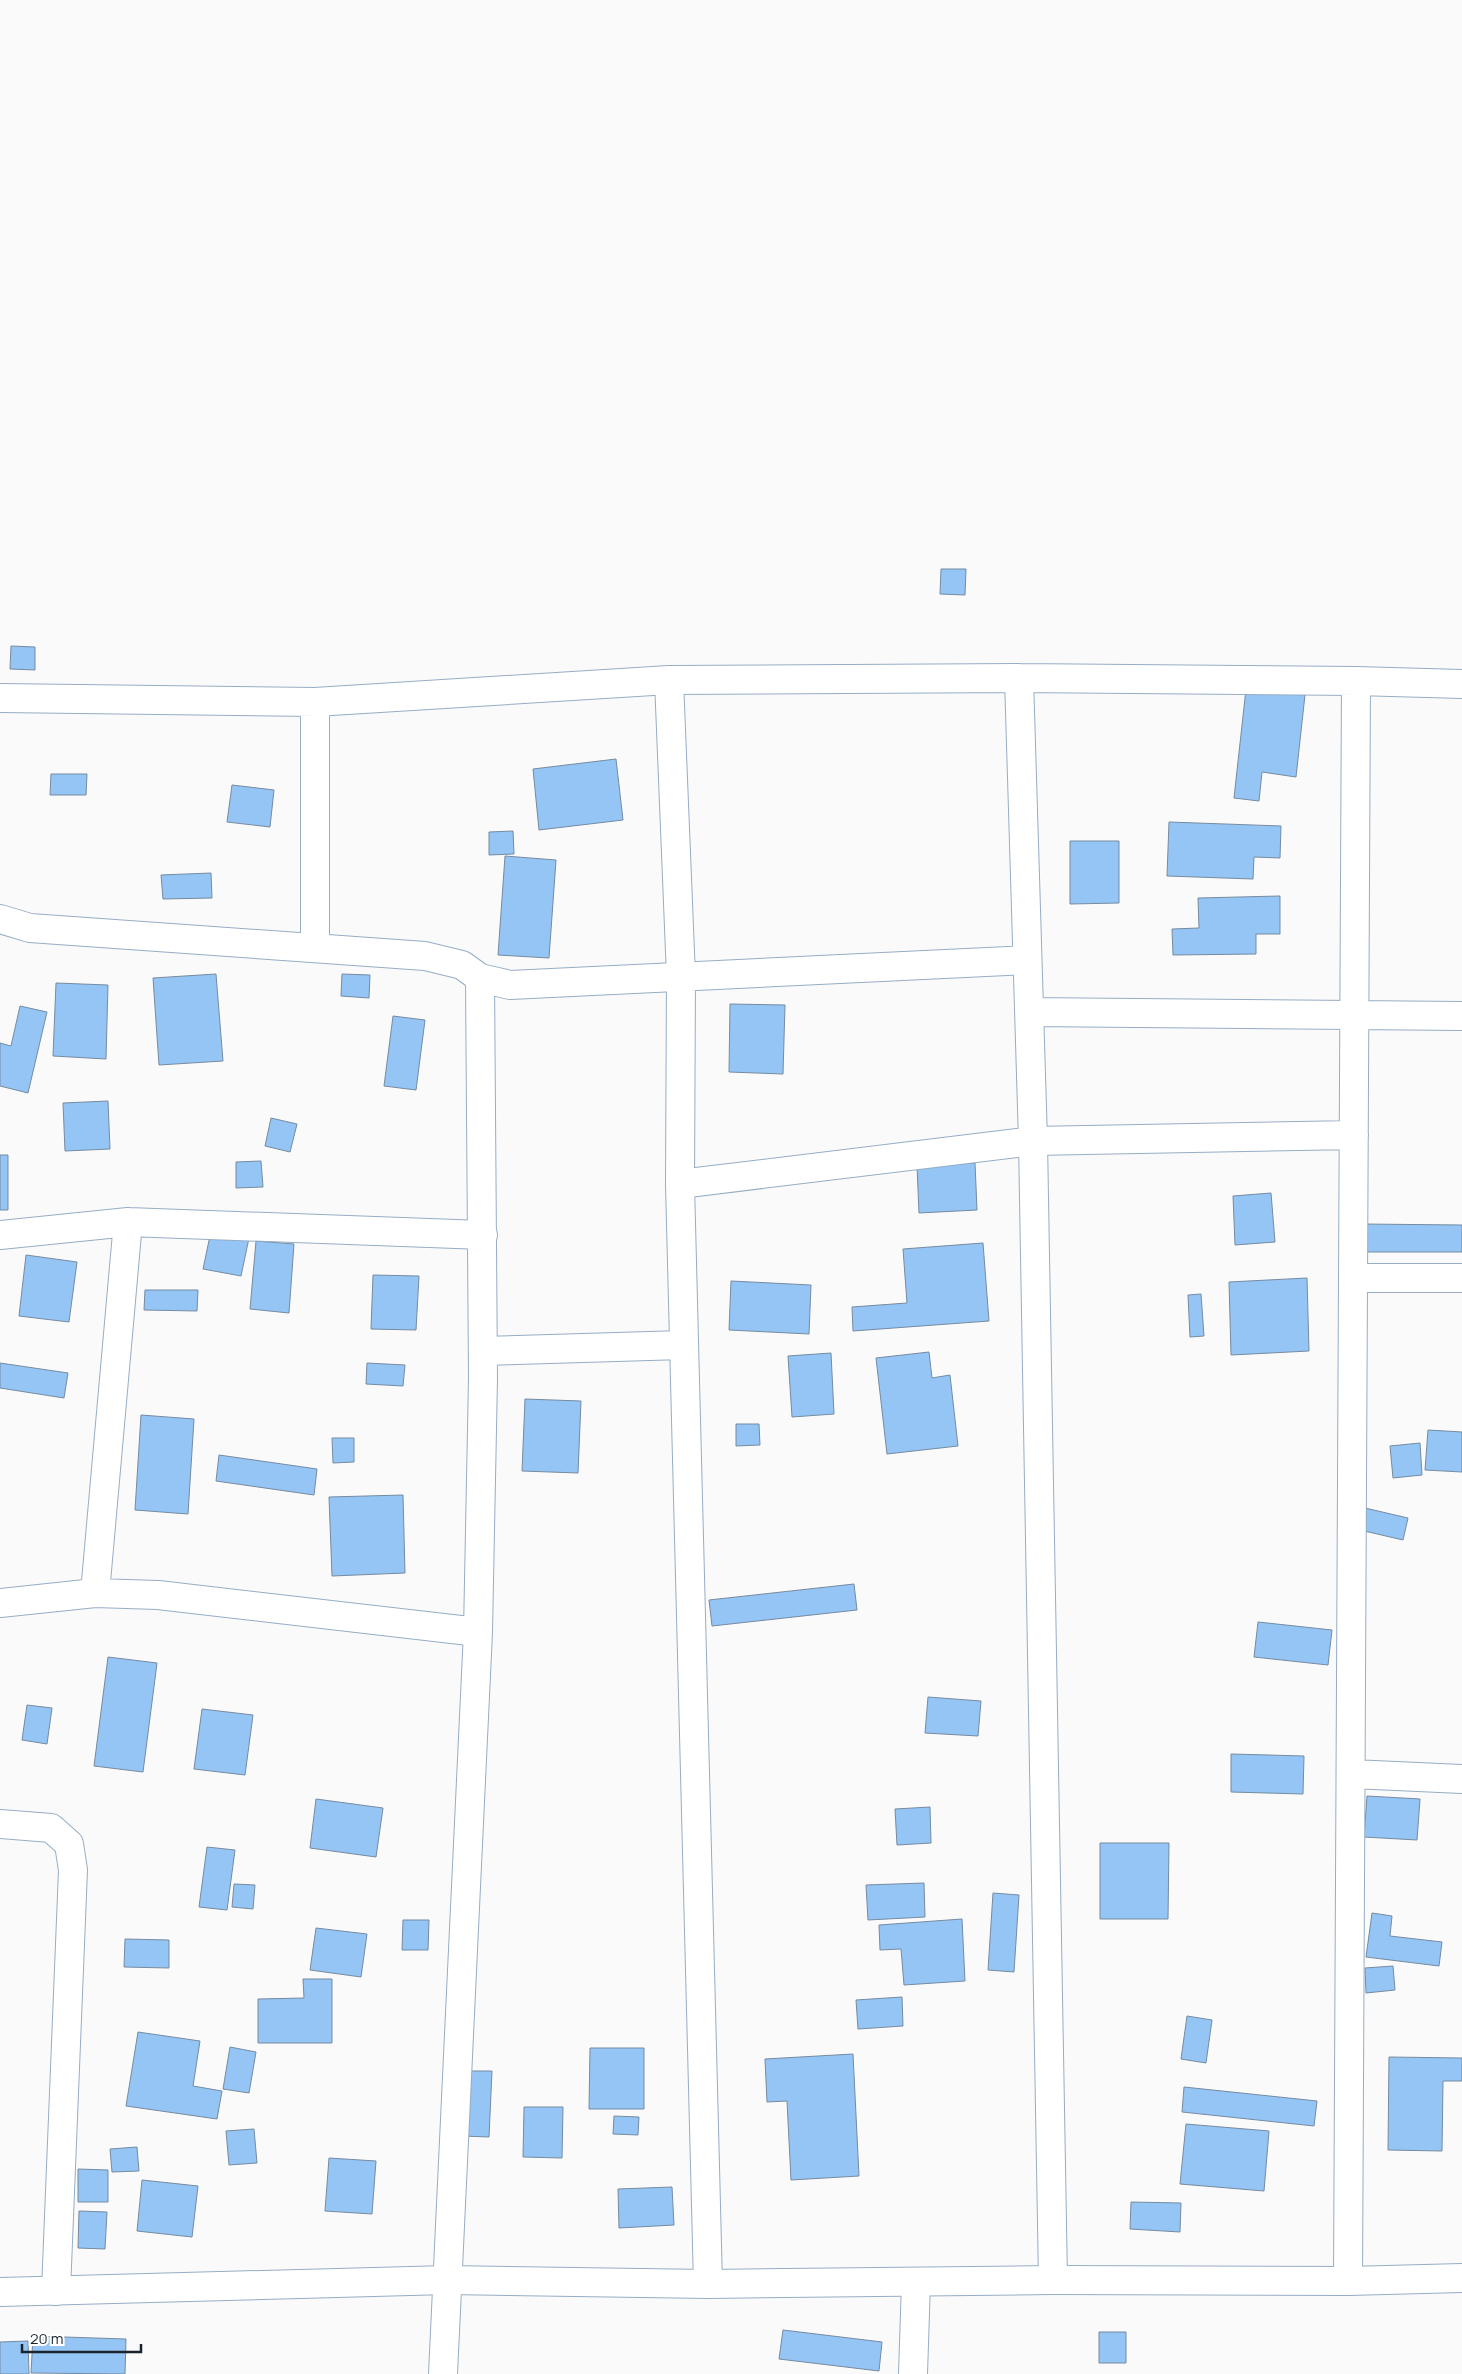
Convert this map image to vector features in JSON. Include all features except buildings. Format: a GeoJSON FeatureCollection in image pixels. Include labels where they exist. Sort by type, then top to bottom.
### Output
{"type":"FeatureCollection","features":[{"type":"Feature","properties":{"kind":"street"},"geometry":{"type":"LineString","coordinates":[[1019,678],[1032,1140],[1054,2280]]}},
{"type":"Feature","properties":{"kind":"street"},"geometry":{"type":"LineString","coordinates":[[0,698],[315,702],[669,680],[1019,678],[1356,681],[1462,684]]}},
{"type":"Feature","properties":{"kind":"street"},"geometry":{"type":"LineString","coordinates":[[669,680],[681,977],[680,1184],[683,1345],[708,2284]]}},
{"type":"Feature","properties":{"kind":"street"},"geometry":{"type":"LineString","coordinates":[[1348,2281],[1356,681]]}},
{"type":"Feature","properties":{"kind":"street"},"geometry":{"type":"LineString","coordinates":[[315,702],[315,948]]}},
{"type":"Feature","properties":{"kind":"street"},"geometry":{"type":"LineString","coordinates":[[0,919],[30,928],[426,956],[462,965],[480,978],[510,985],[1028,960]]}},
{"type":"Feature","properties":{"kind":"street"},"geometry":{"type":"LineString","coordinates":[[443,2374],[478,1632],[483,1235],[480,978]]}},
{"type":"Feature","properties":{"kind":"street"},"geometry":{"type":"LineString","coordinates":[[1029,1012],[1462,1016]]}},
{"type":"Feature","properties":{"kind":"street"},"geometry":{"type":"LineString","coordinates":[[680,1184],[1032,1140],[1354,1135]]}},
{"type":"Feature","properties":{"kind":"street"},"geometry":{"type":"LineString","coordinates":[[0,1235],[128,1222],[483,1235]]}},
{"type":"Feature","properties":{"kind":"street"},"geometry":{"type":"LineString","coordinates":[[95,1593],[128,1222]]}},
{"type":"Feature","properties":{"kind":"street"},"geometry":{"type":"LineString","coordinates":[[1353,1278],[1462,1278]]}},
{"type":"Feature","properties":{"kind":"street"},"geometry":{"type":"LineString","coordinates":[[482,1351],[683,1345]]}},
{"type":"Feature","properties":{"kind":"street"},"geometry":{"type":"LineString","coordinates":[[0,1603],[95,1593],[158,1595],[478,1632]]}},
{"type":"Feature","properties":{"kind":"street"},"geometry":{"type":"LineString","coordinates":[[1352,1774],[1462,1779]]}},
{"type":"Feature","properties":{"kind":"street"},"geometry":{"type":"LineString","coordinates":[[0,1824],[51,1828],[69,1844],[72,1870],[56,2291]]}},
{"type":"Feature","properties":{"kind":"street"},"geometry":{"type":"LineString","coordinates":[[0,2292],[447,2280],[708,2284],[1054,2280],[1348,2281],[1462,2278]]}},
{"type":"Feature","properties":{"kind":"street"},"geometry":{"type":"LineString","coordinates":[[913,2374],[916,2282]]}}]}
